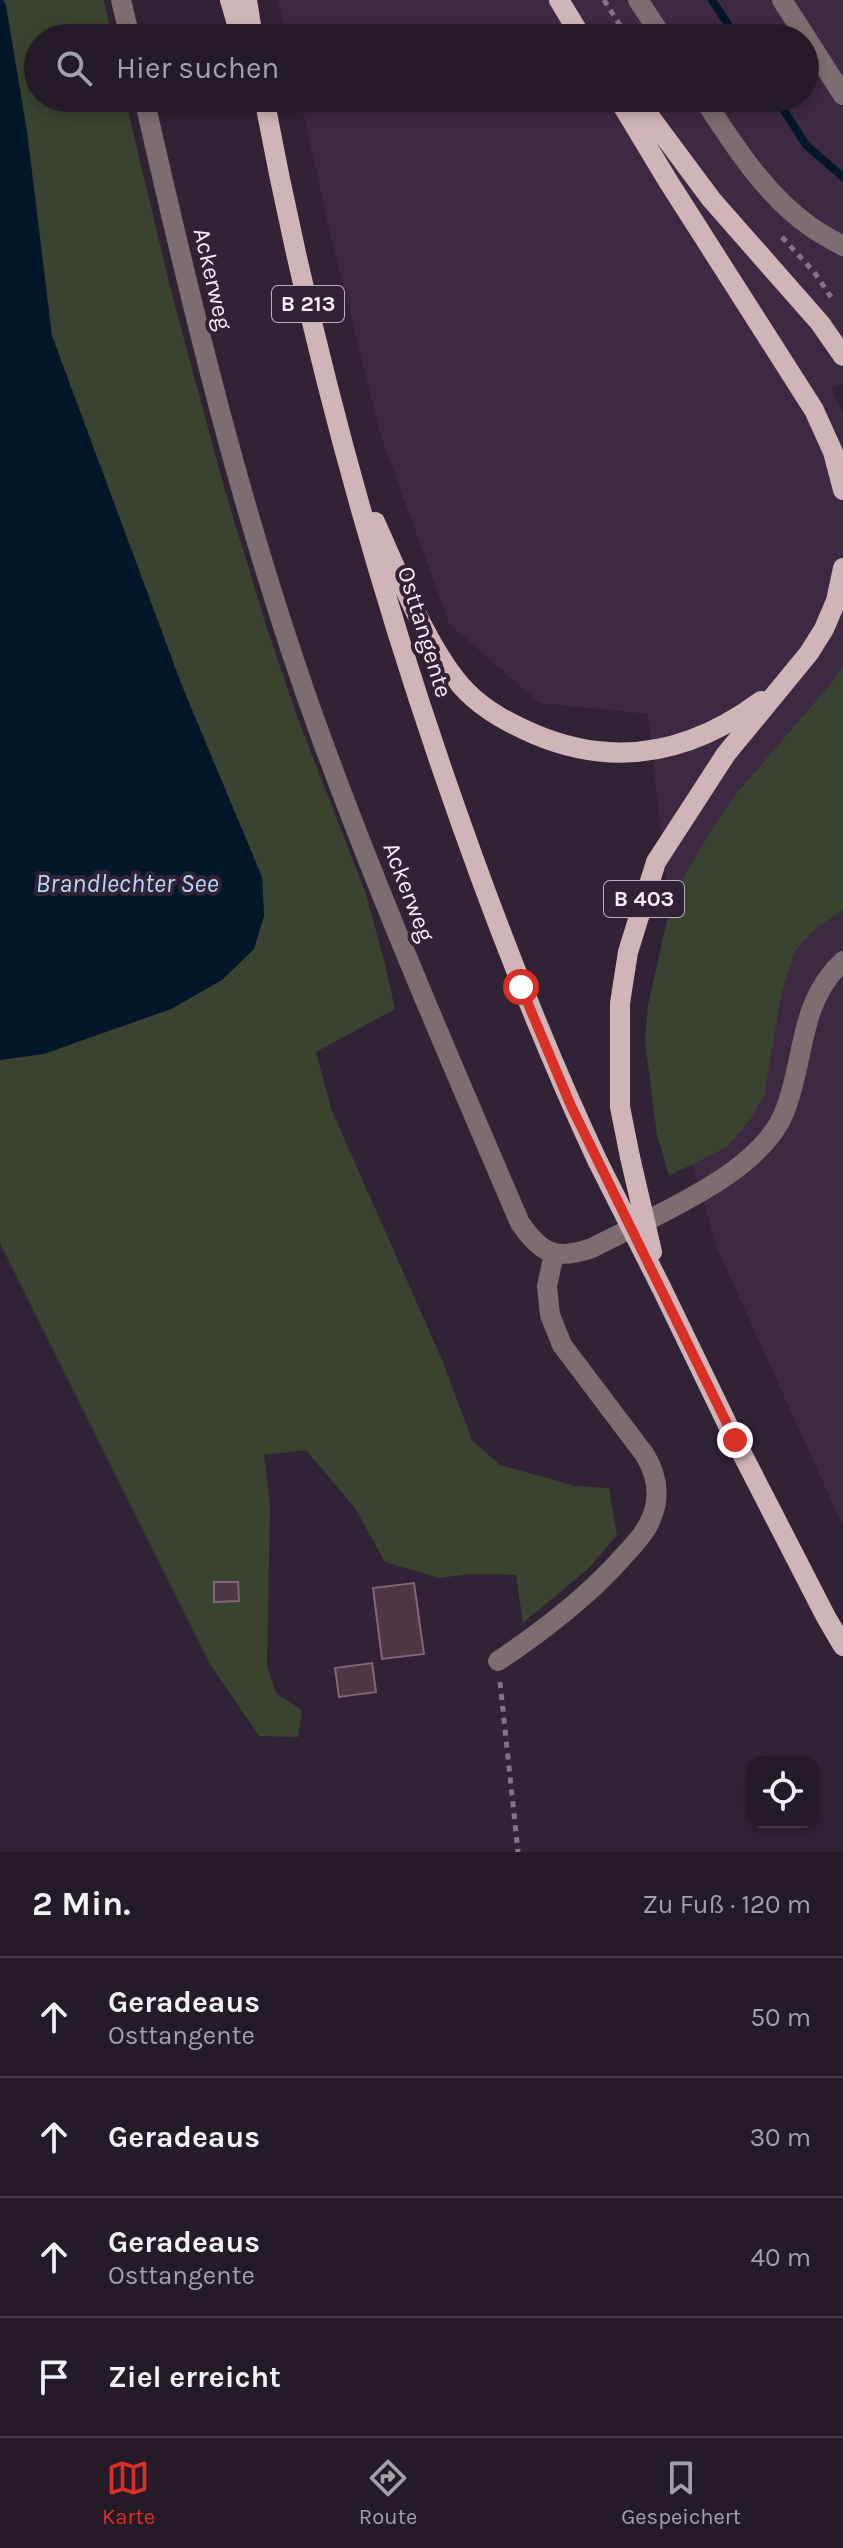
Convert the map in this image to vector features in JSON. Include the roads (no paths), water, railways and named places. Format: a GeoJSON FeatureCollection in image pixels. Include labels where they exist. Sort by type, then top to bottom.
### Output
{"type":"FeatureCollection","features":[{"type":"Feature","properties":{"kind":"main road"},"geometry":{"type":"LineString","coordinates":[[230,0],[237,24]]}},
{"type":"Feature","properties":{"kind":"main road"},"geometry":{"type":"LineString","coordinates":[[247,0],[251,24]]}},
{"type":"Feature","properties":{"kind":"main road"},"geometry":{"type":"LineString","coordinates":[[559,0],[574,24]]}},
{"type":"Feature","properties":{"kind":"main road","name":"Osttangente"},"geometry":{"type":"LineString","coordinates":[[265,112],[347,462],[399,642],[475,865],[527,1000],[571,1106],[661,1287]]}},
{"type":"Feature","properties":{"kind":"main road"},"geometry":{"type":"LineString","coordinates":[[626,112],[814,410],[833,452],[843,490]]}},
{"type":"Feature","properties":{"kind":"main road"},"geometry":{"type":"LineString","coordinates":[[646,112],[711,199],[820,323],[843,356]]}},
{"type":"Feature","properties":{"kind":"main road"},"geometry":{"type":"LineString","coordinates":[[347,462],[424,628],[450,670],[466,691],[492,713],[513,725],[572,748],[603,753],[634,753],[668,747],[705,735],[744,714],[787,682]]}},
{"type":"Feature","properties":{"kind":"main road","name":"B 403"},"geometry":{"type":"LineString","coordinates":[[661,1287],[620,1107],[620,1003],[628,952],[656,862],[718,766],[809,653],[836,601],[843,568]]}},
{"type":"Feature","properties":{"kind":"main road","name":"B 213"},"geometry":{"type":"LineString","coordinates":[[661,1287],[742,1453],[843,1646]]}},
{"type":"Feature","properties":{"kind":"street"},"geometry":{"type":"LineString","coordinates":[[121,0],[127,24]]}},
{"type":"Feature","properties":{"kind":"street"},"geometry":{"type":"LineString","coordinates":[[638,0],[654,24]]}},
{"type":"Feature","properties":{"kind":"street"},"geometry":{"type":"LineString","coordinates":[[782,0],[797,24]]}},
{"type":"Feature","properties":{"kind":"street"},"geometry":{"type":"LineString","coordinates":[[819,58],[843,95]]}},
{"type":"Feature","properties":{"kind":"street","name":"Ackerweg"},"geometry":{"type":"LineString","coordinates":[[147,112],[197,330],[266,569],[320,736],[420,991],[520,1223],[535,1243],[554,1254]]}},
{"type":"Feature","properties":{"kind":"street"},"geometry":{"type":"LineString","coordinates":[[713,112],[754,171],[784,205],[811,227],[843,246]]}},
{"type":"Feature","properties":{"kind":"street"},"geometry":{"type":"LineString","coordinates":[[498,1661],[552,1624],[606,1576],[652,1519],[657,1494],[656,1474],[645,1455],[562,1345],[550,1315],[547,1286],[554,1254],[575,1254],[605,1241],[705,1188],[760,1150],[784,1112],[805,1024],[817,995],[830,973],[843,961]]}},
{"type":"Feature","properties":{"kind":"water","name":"Brandlechter See"},"geometry":{"type":"Polygon","coordinates":[[[0,0],[6,6],[27,131],[52,336],[182,686],[262,877],[264,916],[254,949],[222,980],[171,1009],[43,1054],[0,1060],[0,0]]]}},
{"type":"Feature","properties":{"kind":"waterway"},"geometry":{"type":"LineString","coordinates":[[712,0],[728,24]]}},
{"type":"Feature","properties":{"kind":"waterway"},"geometry":{"type":"LineString","coordinates":[[785,112],[806,145],[843,177]]}}]}
